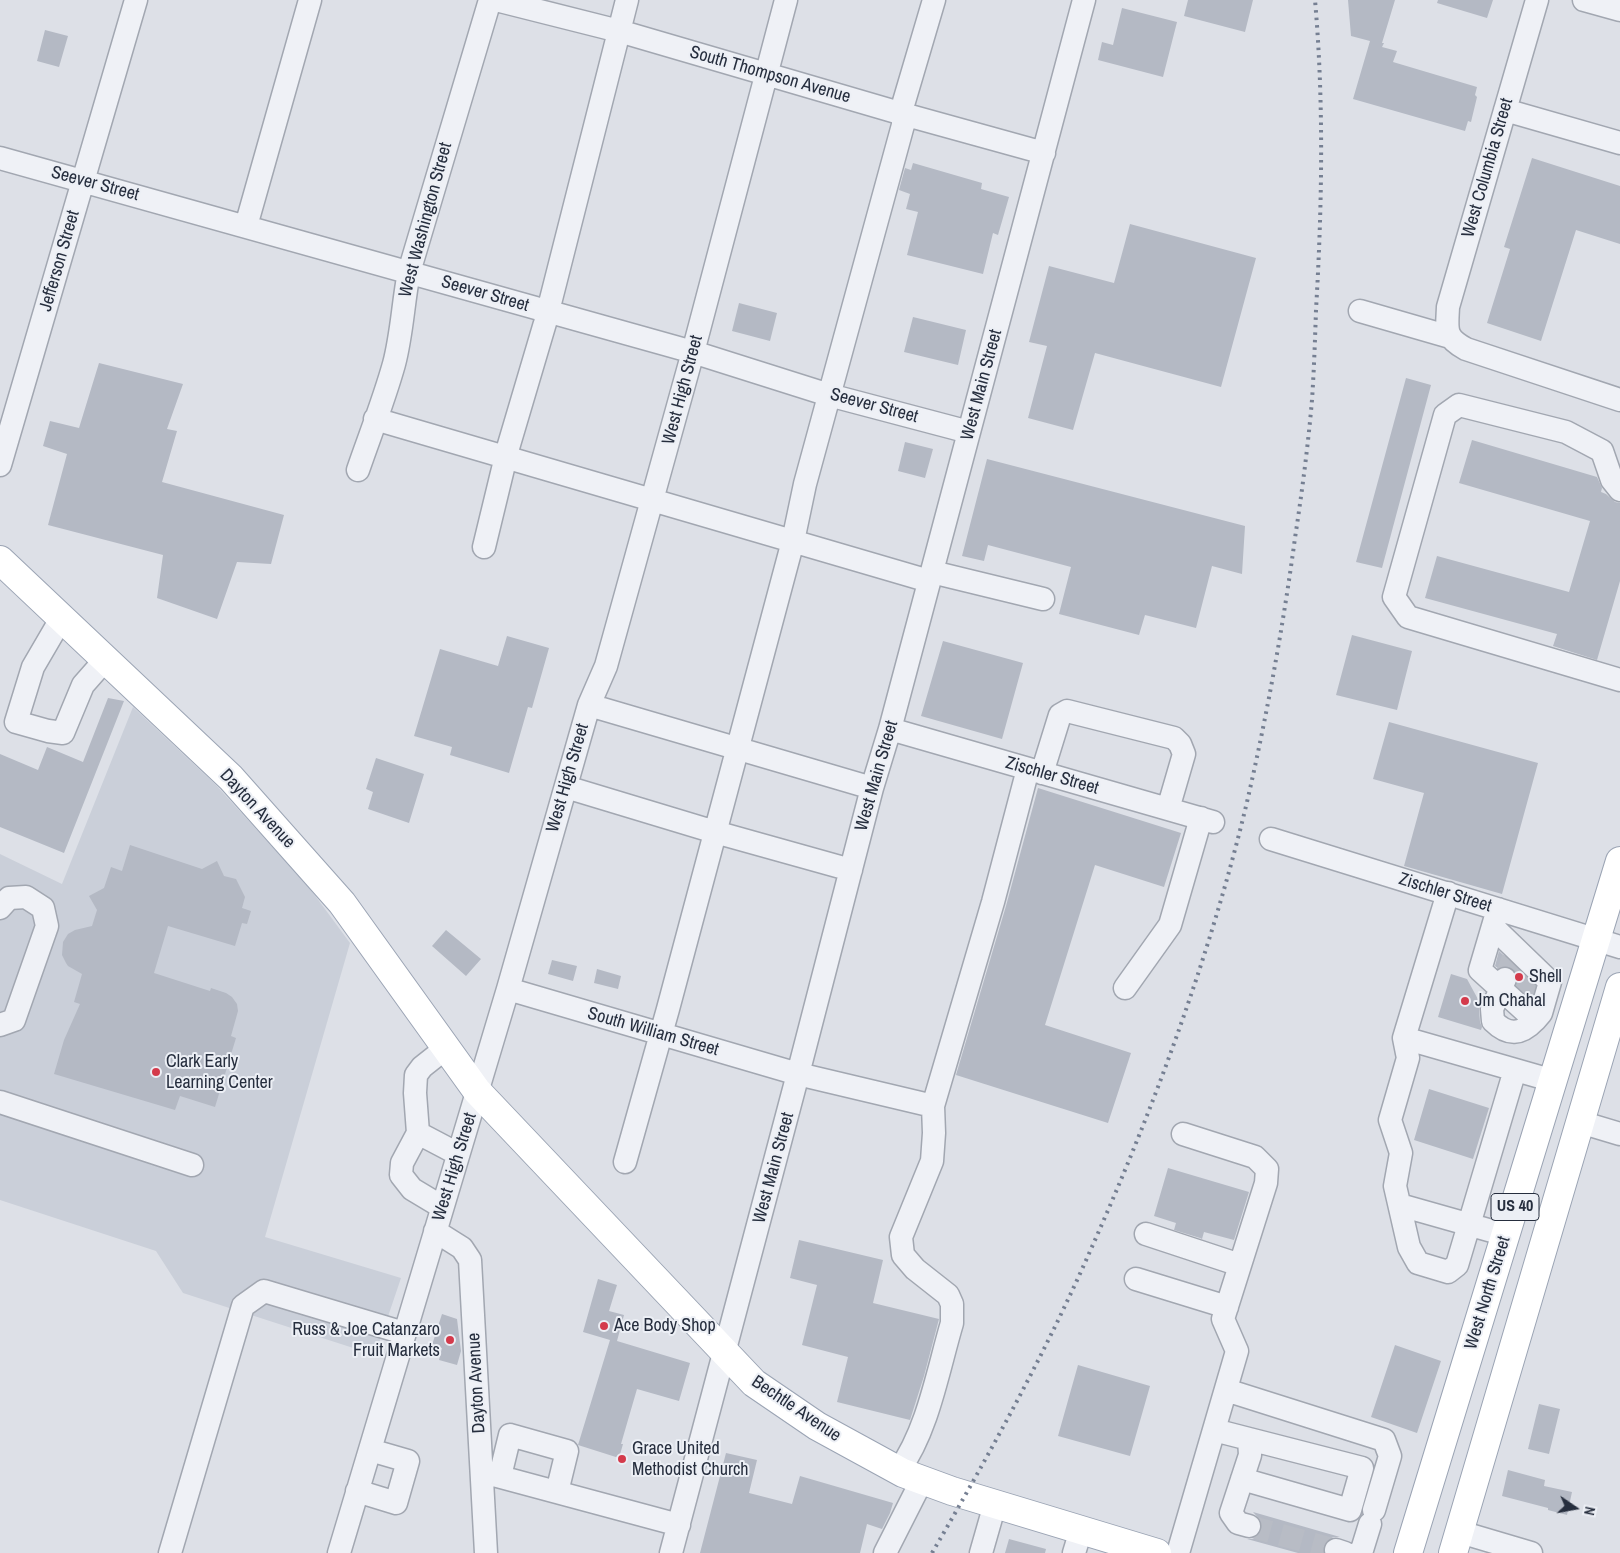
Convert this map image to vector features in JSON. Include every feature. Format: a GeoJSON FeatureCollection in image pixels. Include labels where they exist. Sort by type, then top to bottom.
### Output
{"type":"FeatureCollection","features":[{"type":"Feature","properties":{"kind":"main road","name":"Dayton Avenue"},"geometry":{"type":"LineString","coordinates":[[0,560],[231,778],[342,902],[478,1091]]}},
{"type":"Feature","properties":{"kind":"main road","name":"West North Street"},"geometry":{"type":"LineString","coordinates":[[1408,1553],[1571,1023],[1608,943],[1620,861]]}},
{"type":"Feature","properties":{"kind":"main road","name":"US 40"},"geometry":{"type":"LineString","coordinates":[[1456,1543],[1580,1122],[1612,1043],[1620,987]]}},
{"type":"Feature","properties":{"kind":"main road","name":"Bechtle Avenue"},"geometry":{"type":"LineString","coordinates":[[478,1091],[754,1383],[817,1426],[911,1475],[995,1504],[1077,1542],[1157,1553]]}},
{"type":"Feature","properties":{"kind":"street","name":"Jefferson Street"},"geometry":{"type":"LineString","coordinates":[[0,465],[136,0]]}},
{"type":"Feature","properties":{"kind":"street"},"geometry":{"type":"LineString","coordinates":[[246,226],[310,0]]}},
{"type":"Feature","properties":{"kind":"street","name":"West Washington Street"},"geometry":{"type":"LineString","coordinates":[[358,470],[394,363],[401,331],[409,272],[490,0]]}},
{"type":"Feature","properties":{"kind":"street","name":"South Thompson Avenue"},"geometry":{"type":"LineString","coordinates":[[496,0],[619,31],[1044,153]]}},
{"type":"Feature","properties":{"kind":"street"},"geometry":{"type":"LineString","coordinates":[[484,546],[600,112],[627,0]]}},
{"type":"Feature","properties":{"kind":"street","name":"West High Street"},"geometry":{"type":"LineString","coordinates":[[339,1553],[478,1091],[589,705],[606,666],[693,352],[786,0]]}},
{"type":"Feature","properties":{"kind":"street"},"geometry":{"type":"LineString","coordinates":[[625,1162],[793,541],[805,484],[903,125],[903,105],[934,0]]}},
{"type":"Feature","properties":{"kind":"street","name":"West Main Street"},"geometry":{"type":"LineString","coordinates":[[671,1553],[872,788],[931,577],[1084,0]]}},
{"type":"Feature","properties":{"kind":"street","name":"West Columbia Street"},"geometry":{"type":"LineString","coordinates":[[1450,337],[1447,327],[1448,307],[1537,0]]}},
{"type":"Feature","properties":{"kind":"street"},"geometry":{"type":"LineString","coordinates":[[1584,0],[1620,10]]}},
{"type":"Feature","properties":{"kind":"street"},"geometry":{"type":"LineString","coordinates":[[1505,110],[1620,143]]}},
{"type":"Feature","properties":{"kind":"street","name":"Seever Street"},"geometry":{"type":"LineString","coordinates":[[0,158],[693,352],[830,395],[969,432]]}},
{"type":"Feature","properties":{"kind":"street"},"geometry":{"type":"LineString","coordinates":[[1360,311],[1450,337],[1455,343],[1466,349],[1620,400]]}},
{"type":"Feature","properties":{"kind":"street"},"geometry":{"type":"LineString","coordinates":[[1620,490],[1612,480],[1602,451],[1566,432],[1459,405],[1445,415],[1394,597],[1408,617],[1620,680]]}},
{"type":"Feature","properties":{"kind":"street"},"geometry":{"type":"LineString","coordinates":[[375,418],[793,541],[801,545],[931,577],[1043,599]]}},
{"type":"Feature","properties":{"kind":"street"},"geometry":{"type":"LineString","coordinates":[[61,619],[34,667],[16,722],[63,733],[84,684],[105,660]]}},
{"type":"Feature","properties":{"kind":"street"},"geometry":{"type":"LineString","coordinates":[[589,705],[872,788]]}},
{"type":"Feature","properties":{"kind":"street"},"geometry":{"type":"LineString","coordinates":[[885,1553],[911,1475],[910,1454],[919,1436],[952,1323],[952,1304],[948,1296],[915,1269],[904,1255],[901,1237],[932,1160],[934,1133],[932,1106],[993,902],[1035,771],[1060,716],[1067,711],[1076,712],[1174,738],[1180,744],[1184,754],[1168,809]]}},
{"type":"Feature","properties":{"kind":"street","name":"Zischler Street"},"geometry":{"type":"LineString","coordinates":[[890,729],[1207,820],[1170,925],[1125,988]]}},
{"type":"Feature","properties":{"kind":"street"},"geometry":{"type":"LineString","coordinates":[[566,787],[715,832],[851,870]]}},
{"type":"Feature","properties":{"kind":"street","name":"Zischler Street"},"geometry":{"type":"LineString","coordinates":[[1271,839],[1448,894],[1496,918],[1608,943]]}},
{"type":"Feature","properties":{"kind":"street"},"geometry":{"type":"LineString","coordinates":[[1448,894],[1404,1038],[1408,1058],[1390,1120],[1401,1153],[1396,1186],[1409,1247],[1418,1263],[1448,1272],[1458,1265],[1515,1070]]}},
{"type":"Feature","properties":{"kind":"street"},"geometry":{"type":"LineString","coordinates":[[0,908],[9,898],[26,897],[43,908],[47,926],[14,1020],[0,1025]]}},
{"type":"Feature","properties":{"kind":"street"},"geometry":{"type":"LineString","coordinates":[[1496,918],[1523,962],[1550,982],[1538,1016],[1524,1030],[1514,1032],[1505,1030],[1493,1021],[1492,1009],[1511,993]]}},
{"type":"Feature","properties":{"kind":"street"},"geometry":{"type":"LineString","coordinates":[[1496,918],[1480,970],[1538,1016],[1571,1023]]}},
{"type":"Feature","properties":{"kind":"street","name":"South William Street"},"geometry":{"type":"LineString","coordinates":[[508,989],[798,1074],[932,1106]]}},
{"type":"Feature","properties":{"kind":"street"},"geometry":{"type":"LineString","coordinates":[[1404,1038],[1554,1081]]}},
{"type":"Feature","properties":{"kind":"street"},"geometry":{"type":"LineString","coordinates":[[442,1207],[412,1189],[401,1175],[402,1163],[418,1133],[415,1093],[416,1075],[422,1067],[446,1048]]}},
{"type":"Feature","properties":{"kind":"street"},"geometry":{"type":"LineString","coordinates":[[0,1102],[192,1165]]}},
{"type":"Feature","properties":{"kind":"street"},"geometry":{"type":"LineString","coordinates":[[1580,1122],[1620,1134]]}},
{"type":"Feature","properties":{"kind":"street"},"geometry":{"type":"LineString","coordinates":[[418,1133],[458,1154]]}},
{"type":"Feature","properties":{"kind":"street"},"geometry":{"type":"LineString","coordinates":[[1178,1553],[1237,1352],[1223,1319],[1266,1183],[1267,1169],[1255,1157],[1183,1134]]}},
{"type":"Feature","properties":{"kind":"street"},"geometry":{"type":"LineString","coordinates":[[1400,1205],[1471,1218],[1506,1235]]}},
{"type":"Feature","properties":{"kind":"street","name":"Dayton Avenue"},"geometry":{"type":"LineString","coordinates":[[435,1231],[462,1248],[470,1260],[491,1474],[486,1553]]}},
{"type":"Feature","properties":{"kind":"street"},"geometry":{"type":"LineString","coordinates":[[1146,1234],[1240,1265]]}},
{"type":"Feature","properties":{"kind":"street"},"geometry":{"type":"LineString","coordinates":[[1136,1279],[1227,1307]]}},
{"type":"Feature","properties":{"kind":"street"},"geometry":{"type":"LineString","coordinates":[[170,1553],[243,1306],[264,1291],[404,1333]]}},
{"type":"Feature","properties":{"kind":"street"},"geometry":{"type":"LineString","coordinates":[[1226,1390],[1384,1440],[1390,1456],[1362,1550],[1346,1552]]}},
{"type":"Feature","properties":{"kind":"street"},"geometry":{"type":"LineString","coordinates":[[1214,1430],[1362,1468],[1350,1510],[1242,1479]]}},
{"type":"Feature","properties":{"kind":"street"},"geometry":{"type":"LineString","coordinates":[[557,1492],[568,1451],[510,1435],[491,1474],[557,1492],[679,1525]]}},
{"type":"Feature","properties":{"kind":"street"},"geometry":{"type":"LineString","coordinates":[[1249,1439],[1250,1455],[1231,1513],[1238,1522],[1249,1526]]}},
{"type":"Feature","properties":{"kind":"street"},"geometry":{"type":"LineString","coordinates":[[357,1491],[396,1503],[408,1461],[370,1450]]}},
{"type":"Feature","properties":{"kind":"street"},"geometry":{"type":"LineString","coordinates":[[981,1553],[995,1504]]}},
{"type":"Feature","properties":{"kind":"street"},"geometry":{"type":"LineString","coordinates":[[1456,1543],[1531,1553]]}},
{"type":"Feature","properties":{"kind":"shaded area","name":"Clark Early Learning Center"},"geometry":{"type":"Polygon","coordinates":[[[133,707],[215,784],[308,886],[350,943],[265,1237],[401,1278],[375,1355],[183,1293],[156,1251],[0,1200],[0,854],[62,884],[133,707]]]}},
{"type":"Feature","properties":{"kind":"building"},"geometry":{"type":"Polygon","coordinates":[[[1188,0],[1253,0],[1245,32],[1184,16],[1188,0]]]}},
{"type":"Feature","properties":{"kind":"building"},"geometry":{"type":"Polygon","coordinates":[[[1348,0],[1395,0],[1382,43],[1384,43],[1382,47],[1397,51],[1393,62],[1477,87],[1475,95],[1477,97],[1471,122],[1468,121],[1465,131],[1353,99],[1370,41],[1351,36],[1348,0]]]}},
{"type":"Feature","properties":{"kind":"building"},"geometry":{"type":"Polygon","coordinates":[[[1438,0],[1493,0],[1487,18],[1437,3],[1438,0]]]}},
{"type":"Feature","properties":{"kind":"building"},"geometry":{"type":"Polygon","coordinates":[[[1122,8],[1177,22],[1163,77],[1098,60],[1102,42],[1113,45],[1122,8]]]}},
{"type":"Feature","properties":{"kind":"building"},"geometry":{"type":"Polygon","coordinates":[[[45,30],[68,36],[59,67],[37,61],[45,30]]]}},
{"type":"Feature","properties":{"kind":"building"},"geometry":{"type":"Polygon","coordinates":[[[1532,158],[1620,186],[1620,244],[1576,230],[1541,341],[1487,323],[1510,249],[1504,247],[1532,158]]]}},
{"type":"Feature","properties":{"kind":"building"},"geometry":{"type":"Polygon","coordinates":[[[913,163],[982,183],[981,189],[1009,197],[998,235],[993,233],[983,274],[907,255],[918,212],[906,209],[910,194],[899,190],[905,168],[911,170],[913,163]]]}},
{"type":"Feature","properties":{"kind":"building"},"geometry":{"type":"Polygon","coordinates":[[[1130,224],[1256,258],[1221,387],[1095,353],[1073,430],[1028,418],[1047,346],[1029,342],[1049,266],[1114,283],[1130,224]]]}},
{"type":"Feature","properties":{"kind":"building"},"geometry":{"type":"Polygon","coordinates":[[[739,303],[777,313],[770,341],[732,331],[739,303]]]}},
{"type":"Feature","properties":{"kind":"building"},"geometry":{"type":"Polygon","coordinates":[[[913,317],[966,330],[958,365],[904,352],[913,317]]]}},
{"type":"Feature","properties":{"kind":"building"},"geometry":{"type":"Polygon","coordinates":[[[99,363],[183,384],[167,429],[177,431],[162,482],[284,515],[271,564],[237,562],[217,619],[157,598],[163,555],[48,525],[67,454],[43,446],[50,421],[79,428],[99,363]]]}},
{"type":"Feature","properties":{"kind":"building"},"geometry":{"type":"Polygon","coordinates":[[[1406,378],[1431,385],[1382,568],[1356,562],[1406,378]]]}},
{"type":"Feature","properties":{"kind":"building"},"geometry":{"type":"Polygon","coordinates":[[[1472,440],[1597,477],[1602,488],[1601,492],[1615,502],[1620,503],[1620,581],[1597,660],[1553,646],[1557,634],[1425,598],[1437,556],[1569,592],[1590,521],[1459,483],[1472,440]]]}},
{"type":"Feature","properties":{"kind":"building"},"geometry":{"type":"Polygon","coordinates":[[[905,442],[933,449],[925,478],[898,471],[905,442]]]}},
{"type":"Feature","properties":{"kind":"building"},"geometry":{"type":"Polygon","coordinates":[[[987,459],[1245,526],[1242,574],[1212,566],[1196,628],[1145,615],[1139,635],[1059,614],[1071,567],[988,545],[984,561],[962,556],[987,459]]]}},
{"type":"Feature","properties":{"kind":"building"},"geometry":{"type":"Polygon","coordinates":[[[1352,635],[1412,651],[1397,710],[1336,695],[1352,635]]]}},
{"type":"Feature","properties":{"kind":"building"},"geometry":{"type":"Polygon","coordinates":[[[507,636],[549,648],[532,708],[528,707],[509,773],[450,755],[452,747],[414,736],[440,649],[498,666],[507,636]]]}},
{"type":"Feature","properties":{"kind":"building"},"geometry":{"type":"Polygon","coordinates":[[[943,641],[1023,663],[1002,739],[921,716],[943,641]]]}},
{"type":"Feature","properties":{"kind":"building"},"geometry":{"type":"Polygon","coordinates":[[[108,698],[124,701],[64,853],[0,827],[0,754],[38,770],[47,747],[83,762],[108,698]]]}},
{"type":"Feature","properties":{"kind":"building"},"geometry":{"type":"Polygon","coordinates":[[[1389,722],[1538,763],[1502,894],[1404,866],[1424,793],[1373,779],[1389,722]]]}},
{"type":"Feature","properties":{"kind":"building"},"geometry":{"type":"Polygon","coordinates":[[[376,758],[424,774],[409,823],[368,809],[373,792],[366,789],[376,758]]]}},
{"type":"Feature","properties":{"kind":"building"},"geometry":{"type":"Polygon","coordinates":[[[1038,788],[1181,833],[1164,887],[1095,865],[1045,1025],[1131,1053],[1108,1123],[956,1075],[1006,906],[1038,788]]]}},
{"type":"Feature","properties":{"kind":"building"},"geometry":{"type":"Polygon","coordinates":[[[130,845],[202,869],[217,861],[224,876],[236,879],[245,897],[242,908],[251,911],[247,924],[242,923],[235,946],[168,926],[154,973],[210,991],[211,988],[226,993],[237,1004],[238,1011],[231,1036],[236,1038],[215,1107],[180,1096],[175,1110],[54,1074],[64,1040],[80,1004],[74,1002],[82,974],[66,963],[62,955],[63,942],[68,934],[75,930],[92,926],[97,910],[89,896],[104,888],[111,867],[122,871],[130,845]]]}},
{"type":"Feature","properties":{"kind":"building"},"geometry":{"type":"Polygon","coordinates":[[[446,930],[481,959],[466,976],[432,946],[446,930]]]}},
{"type":"Feature","properties":{"kind":"building"},"geometry":{"type":"Polygon","coordinates":[[[1499,951],[1535,986],[1531,999],[1517,985],[1518,978],[1515,971],[1510,967],[1503,966],[1498,968],[1495,966],[1499,951]]]}},
{"type":"Feature","properties":{"kind":"building"},"geometry":{"type":"Polygon","coordinates":[[[552,960],[577,966],[573,981],[548,974],[552,960]]]}},
{"type":"Feature","properties":{"kind":"building"},"geometry":{"type":"Polygon","coordinates":[[[597,969],[621,976],[618,989],[594,983],[597,969]]]}},
{"type":"Feature","properties":{"kind":"building"},"geometry":{"type":"Polygon","coordinates":[[[1451,974],[1467,979],[1480,1003],[1481,1030],[1438,1017],[1451,974]]]}},
{"type":"Feature","properties":{"kind":"building"},"geometry":{"type":"Polygon","coordinates":[[[1429,1089],[1489,1108],[1473,1159],[1414,1140],[1429,1089]]]}},
{"type":"Feature","properties":{"kind":"building"},"geometry":{"type":"Polygon","coordinates":[[[1168,1168],[1249,1192],[1234,1240],[1204,1232],[1202,1239],[1174,1230],[1176,1223],[1154,1216],[1168,1168]]]}},
{"type":"Feature","properties":{"kind":"building"},"geometry":{"type":"Polygon","coordinates":[[[799,1240],[883,1260],[873,1303],[939,1319],[910,1420],[837,1402],[848,1357],[802,1345],[817,1285],[790,1278],[799,1240]]]}},
{"type":"Feature","properties":{"kind":"building"},"geometry":{"type":"Polygon","coordinates":[[[598,1279],[617,1285],[609,1311],[624,1315],[617,1341],[690,1363],[679,1401],[637,1389],[621,1444],[623,1444],[619,1458],[578,1445],[610,1340],[583,1332],[598,1279]]]}},
{"type":"Feature","properties":{"kind":"building"},"geometry":{"type":"Polygon","coordinates":[[[442,1314],[457,1319],[461,1351],[457,1365],[439,1360],[442,1348],[432,1345],[442,1314]]]}},
{"type":"Feature","properties":{"kind":"building"},"geometry":{"type":"Polygon","coordinates":[[[1395,1345],[1441,1361],[1417,1433],[1371,1417],[1395,1345]]]}},
{"type":"Feature","properties":{"kind":"building"},"geometry":{"type":"Polygon","coordinates":[[[1078,1365],[1150,1386],[1130,1456],[1058,1436],[1078,1365]]]}},
{"type":"Feature","properties":{"kind":"building"},"geometry":{"type":"Polygon","coordinates":[[[1539,1404],[1560,1409],[1549,1454],[1528,1449],[1539,1404]]]}},
{"type":"Feature","properties":{"kind":"building"},"geometry":{"type":"Polygon","coordinates":[[[726,1453],[757,1460],[749,1493],[792,1504],[800,1476],[893,1503],[890,1513],[882,1529],[867,1524],[860,1553],[700,1553],[726,1453]]]}},
{"type":"Feature","properties":{"kind":"building"},"geometry":{"type":"Polygon","coordinates":[[[1508,1470],[1545,1480],[1544,1486],[1572,1492],[1567,1515],[1502,1496],[1508,1470]]]}},
{"type":"Feature","properties":{"kind":"building"},"geometry":{"type":"Polygon","coordinates":[[[1253,1512],[1340,1537],[1333,1537],[1327,1541],[1323,1546],[1323,1553],[1298,1553],[1247,1539],[1253,1539],[1258,1536],[1262,1529],[1262,1522],[1253,1512]]]}},
{"type":"Feature","properties":{"kind":"building"},"geometry":{"type":"Polygon","coordinates":[[[1009,1539],[1046,1549],[1045,1553],[1005,1553],[1009,1539]]]}},
{"type":"Feature","properties":{"kind":"tunnel"},"geometry":{"type":"LineString","coordinates":[[1505,979],[1513,957]]}},
{"type":"Feature","properties":{"kind":"tunnel"},"geometry":{"type":"LineString","coordinates":[[1521,998],[1530,975]]}},
{"type":"Feature","properties":{"kind":"tunnel"},"geometry":{"type":"LineString","coordinates":[[1249,1526],[1336,1550]]}},
{"type":"Feature","properties":{"kind":"railway"},"geometry":{"type":"LineString","coordinates":[[932,1553],[975,1479],[1036,1365],[1074,1288],[1114,1196],[1159,1085],[1179,1029],[1233,859],[1268,704],[1280,638],[1309,434],[1320,233],[1321,116],[1315,0]]}},
{"type":"Feature","properties":{"kind":"place","name":"Shell"},"geometry":{"type":"Point","coordinates":[1519,977]}},
{"type":"Feature","properties":{"kind":"place","name":"Jm Chahal"},"geometry":{"type":"Point","coordinates":[1465,1001]}},
{"type":"Feature","properties":{"kind":"place","name":"Clark Early Learning Center"},"geometry":{"type":"Point","coordinates":[156,1072]}},
{"type":"Feature","properties":{"kind":"place","name":"Ace Body Shop"},"geometry":{"type":"Point","coordinates":[604,1326]}},
{"type":"Feature","properties":{"kind":"place","name":"Russ & Joe Catanzaro Fruit Markets"},"geometry":{"type":"Point","coordinates":[450,1340]}},
{"type":"Feature","properties":{"kind":"place","name":"Grace United Methodist Church"},"geometry":{"type":"Point","coordinates":[622,1459]}}]}
